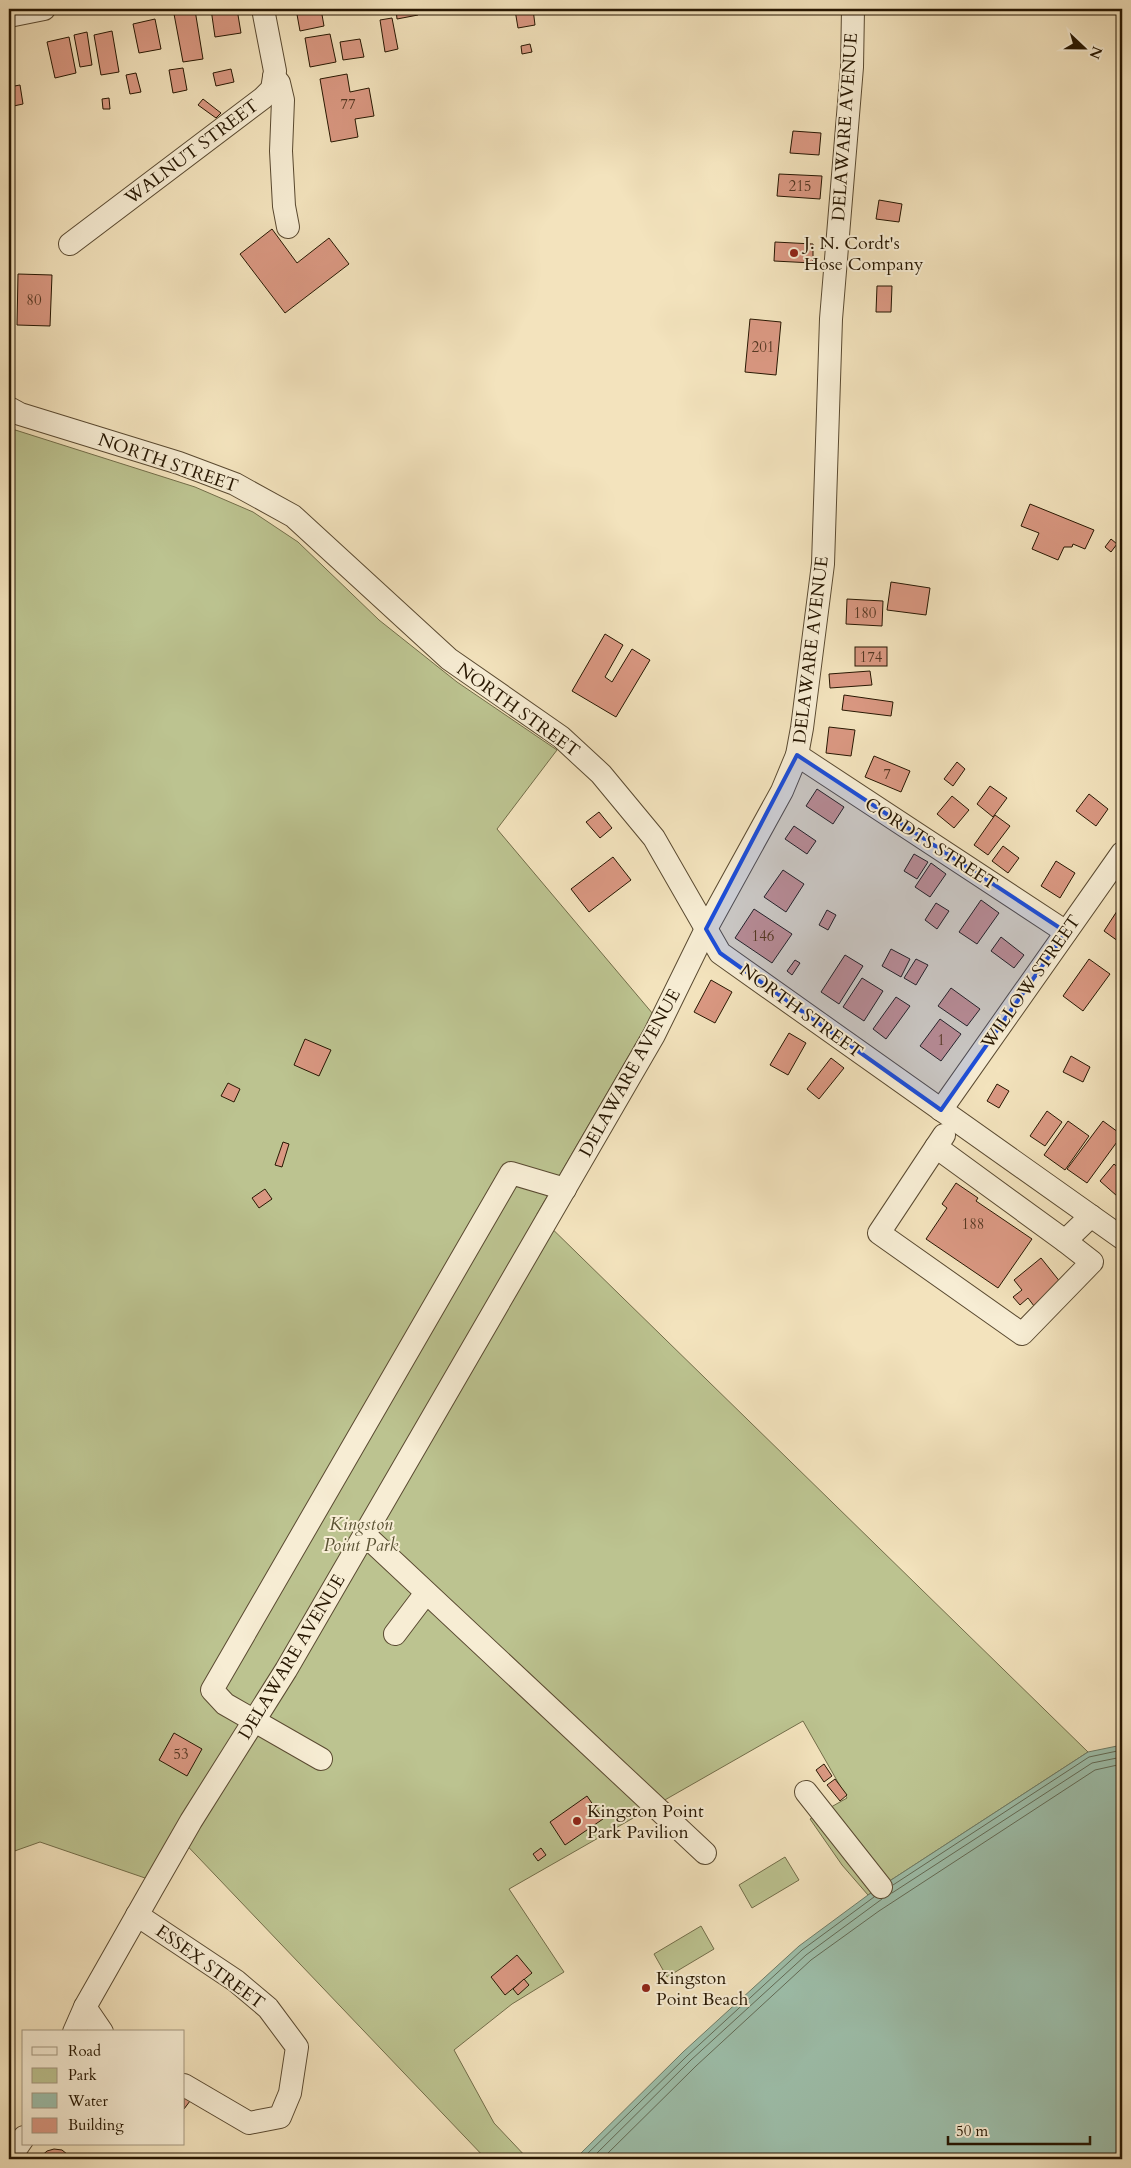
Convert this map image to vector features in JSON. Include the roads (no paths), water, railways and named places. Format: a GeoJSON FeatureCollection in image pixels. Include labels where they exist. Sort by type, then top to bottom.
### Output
{"type":"FeatureCollection","features":[{"type":"Feature","properties":{"kind":"street"},"geometry":{"type":"LineString","coordinates":[[9,16],[44,9]]}},
{"type":"Feature","properties":{"kind":"street"},"geometry":{"type":"LineString","coordinates":[[263,9],[275,71],[274,77],[279,83],[282,100],[281,150],[284,206],[288,227]]}},
{"type":"Feature","properties":{"kind":"street","name":"DELAWARE AVENUE"},"geometry":{"type":"LineString","coordinates":[[75,2030],[85,2007],[152,1889],[255,1720],[654,1035],[706,929],[782,791],[797,755],[823,564],[831,319],[852,67],[853,9]]}},
{"type":"Feature","properties":{"kind":"street","name":"WALNUT STREET"},"geometry":{"type":"LineString","coordinates":[[70,244],[263,98],[272,89],[274,77]]}},
{"type":"Feature","properties":{"kind":"street","name":"NORTH STREET"},"geometry":{"type":"LineString","coordinates":[[9,408],[20,414],[187,466],[235,484],[293,516],[448,659],[561,737],[601,774],[654,838],[720,953],[1122,1238]]}},
{"type":"Feature","properties":{"kind":"street","name":"CORDTS STREET"},"geometry":{"type":"LineString","coordinates":[[797,755],[1066,932]]}},
{"type":"Feature","properties":{"kind":"street","name":"WILLOW STREET"},"geometry":{"type":"LineString","coordinates":[[1065,1241],[1092,1262],[1022,1334],[879,1233],[936,1147],[948,1116],[1066,932],[1122,854]]}},
{"type":"Feature","properties":{"kind":"street"},"geometry":{"type":"LineString","coordinates":[[936,1147],[1065,1241],[1091,1216]]}},
{"type":"Feature","properties":{"kind":"street"},"geometry":{"type":"LineString","coordinates":[[321,1759],[225,1704],[212,1690],[511,1173],[565,1189]]}},
{"type":"Feature","properties":{"kind":"street"},"geometry":{"type":"LineString","coordinates":[[364,1534],[705,1852]]}},
{"type":"Feature","properties":{"kind":"street"},"geometry":{"type":"LineString","coordinates":[[395,1634],[426,1593]]}},
{"type":"Feature","properties":{"kind":"street"},"geometry":{"type":"LineString","coordinates":[[806,1792],[881,1887]]}},
{"type":"Feature","properties":{"kind":"street","name":"ESSEX STREET"},"geometry":{"type":"LineString","coordinates":[[137,1915],[236,1981],[268,2008],[297,2047],[290,2092],[280,2117],[249,2124],[185,2086]]}},
{"type":"Feature","properties":{"kind":"street"},"geometry":{"type":"LineString","coordinates":[[85,2007],[101,2030]]}},
{"type":"Feature","properties":{"kind":"street"},"geometry":{"type":"LineString","coordinates":[[9,2159],[22,2140]]}},
{"type":"Feature","properties":{"kind":"water"},"geometry":{"type":"Polygon","coordinates":[[[1122,1745],[1122,2159],[575,2159],[683,2052],[799,1946],[868,1895],[1088,1752],[1122,1745]]]}},
{"type":"Feature","properties":{"kind":"place","name":"J. N. Cordt's Hose Company"},"geometry":{"type":"Point","coordinates":[794,253]}},
{"type":"Feature","properties":{"kind":"place","name":"Kingston Point Park Pavilion"},"geometry":{"type":"Point","coordinates":[577,1821]}},
{"type":"Feature","properties":{"kind":"place","name":"Kingston Point Beach"},"geometry":{"type":"Point","coordinates":[646,1988]}},
{"type":"Feature","properties":{"kind":"park label","name":"Kingston Point Park"},"geometry":{"type":"Point","coordinates":[361,1534]}}]}
